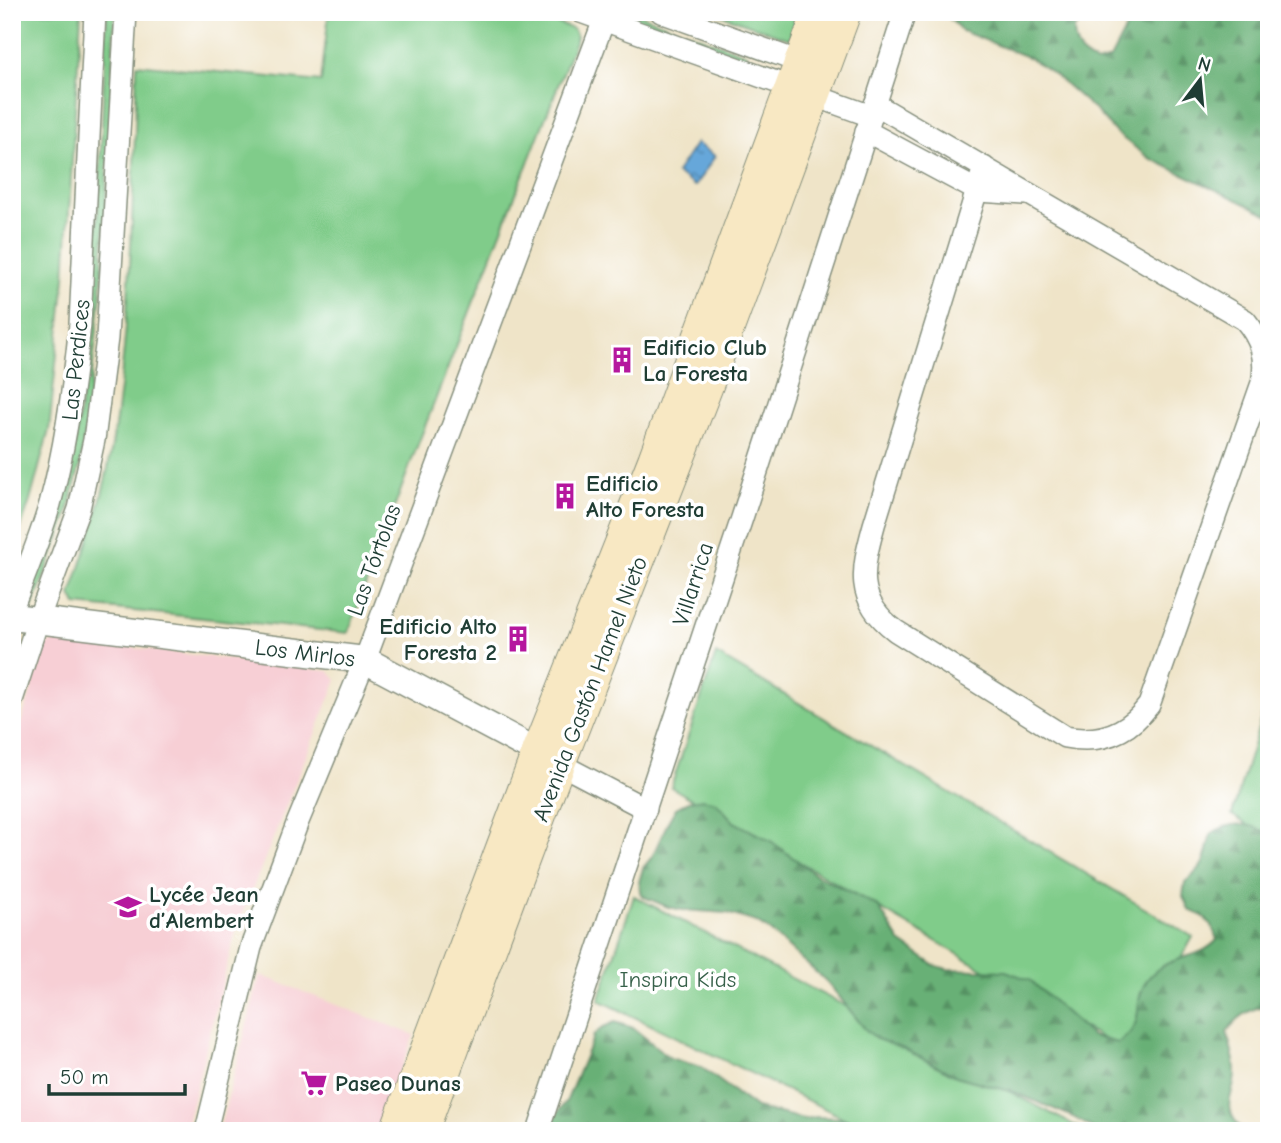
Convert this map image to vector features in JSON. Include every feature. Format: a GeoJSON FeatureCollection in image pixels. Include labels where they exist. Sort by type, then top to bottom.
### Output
{"type":"FeatureCollection","features":[{"type":"Feature","properties":{"kind":"main road","name":"Avenida Gastón Hamel Nieto"},"geometry":{"type":"LineString","coordinates":[[806,79],[818,12]]}},
{"type":"Feature","properties":{"kind":"main road","name":"Avenida Gastón Hamel Nieto"},"geometry":{"type":"LineString","coordinates":[[423,1131],[653,460],[806,79],[846,12]]}},
{"type":"Feature","properties":{"kind":"main road","name":"Avenida Gastón Hamel Nieto"},"geometry":{"type":"LineString","coordinates":[[395,1131],[549,758]]}},
{"type":"Feature","properties":{"kind":"street","name":"Las Perdices"},"geometry":{"type":"LineString","coordinates":[[12,609],[50,505],[65,438],[75,370],[82,302],[95,12]]}},
{"type":"Feature","properties":{"kind":"street","name":"Las Perdices"},"geometry":{"type":"LineString","coordinates":[[12,700],[25,619],[79,509],[101,389],[107,338],[126,12]]}},
{"type":"Feature","properties":{"kind":"street"},"geometry":{"type":"LineString","coordinates":[[581,12],[605,16],[806,79]]}},
{"type":"Feature","properties":{"kind":"street"},"geometry":{"type":"LineString","coordinates":[[661,12],[806,79],[871,117],[978,191],[1030,194]]}},
{"type":"Feature","properties":{"kind":"street","name":"Villarrica"},"geometry":{"type":"LineString","coordinates":[[538,1131],[646,809],[905,12]]}},
{"type":"Feature","properties":{"kind":"street","name":"Las Tórtolas"},"geometry":{"type":"LineString","coordinates":[[206,1131],[251,947],[297,824],[365,660],[605,16]]}},
{"type":"Feature","properties":{"kind":"street"},"geometry":{"type":"LineString","coordinates":[[871,117],[984,167],[1245,320],[1254,330],[1264,355],[1262,383],[1149,705],[1130,725],[1118,733],[1097,739],[1065,737],[907,638],[876,614],[865,590],[864,563],[867,550],[984,167]]}},
{"type":"Feature","properties":{"kind":"street","name":"Los Mirlos"},"geometry":{"type":"LineString","coordinates":[[25,619],[365,660],[646,809]]}},
{"type":"Feature","properties":{"kind":"shaded area","name":"Lycée Jean d’Alembert"},"geometry":{"type":"Polygon","coordinates":[[[58,639],[329,671],[337,680],[236,930],[185,1131],[40,1131],[12,1119],[12,750],[46,645],[58,639]]]}},
{"type":"Feature","properties":{"kind":"shaded area","name":"Paseo Dunas"},"geometry":{"type":"Polygon","coordinates":[[[260,975],[414,1035],[377,1131],[219,1131],[260,975]]]}},
{"type":"Feature","properties":{"kind":"green space"},"geometry":{"type":"Polygon","coordinates":[[[12,12],[81,12],[65,278],[49,430],[30,501],[12,553],[12,12]]]}},
{"type":"Feature","properties":{"kind":"green space"},"geometry":{"type":"Polygon","coordinates":[[[107,12],[115,12],[101,293],[86,426],[80,465],[66,520],[32,608],[26,607],[26,603],[57,516],[81,407],[97,238],[107,12]]]}},
{"type":"Feature","properties":{"kind":"green space"},"geometry":{"type":"Polygon","coordinates":[[[329,12],[528,12],[573,29],[577,37],[413,457],[348,633],[76,605],[71,595],[104,484],[119,399],[130,255],[137,64],[321,82],[329,12]]]}},
{"type":"Feature","properties":{"kind":"green space"},"geometry":{"type":"Polygon","coordinates":[[[620,12],[632,12],[747,54],[745,60],[621,15],[620,12]]]}},
{"type":"Feature","properties":{"kind":"green space"},"geometry":{"type":"Polygon","coordinates":[[[713,12],[798,12],[789,39],[713,12]]]}},
{"type":"Feature","properties":{"kind":"green space"},"geometry":{"type":"Polygon","coordinates":[[[943,12],[1090,12],[1074,29],[1074,36],[1079,50],[1097,63],[1110,59],[1137,12],[1269,12],[1269,215],[1149,158],[1116,133],[1097,112],[1055,75],[1030,58],[962,31],[943,12]]]}},
{"type":"Feature","properties":{"kind":"green space"},"geometry":{"type":"Polygon","coordinates":[[[716,654],[1193,937],[1128,1053],[671,787],[716,654]]]}},
{"type":"Feature","properties":{"kind":"green space"},"geometry":{"type":"Polygon","coordinates":[[[1269,692],[1269,838],[1232,815],[1269,692]]]}},
{"type":"Feature","properties":{"kind":"green space"},"geometry":{"type":"Polygon","coordinates":[[[703,799],[716,802],[734,822],[771,841],[816,875],[878,906],[900,942],[934,965],[947,969],[1006,971],[1030,980],[1092,1036],[1118,1043],[1133,1028],[1142,989],[1154,972],[1172,961],[1210,947],[1217,940],[1212,926],[1203,916],[1189,910],[1183,896],[1185,882],[1204,861],[1211,834],[1233,825],[1247,825],[1269,834],[1269,1006],[1256,1008],[1245,1014],[1227,1032],[1235,1070],[1229,1106],[1243,1131],[1098,1131],[1071,1116],[1016,1093],[956,1076],[904,1049],[877,1039],[865,1029],[828,983],[770,931],[756,922],[727,913],[668,907],[642,896],[639,882],[643,868],[652,857],[676,808],[689,801],[703,799]]]}},
{"type":"Feature","properties":{"kind":"green space","name":"Inspira Kids"},"geometry":{"type":"Polygon","coordinates":[[[634,896],[1085,1131],[871,1131],[599,1000],[634,896]]]}},
{"type":"Feature","properties":{"kind":"green space"},"geometry":{"type":"Polygon","coordinates":[[[615,1022],[633,1028],[670,1058],[701,1067],[756,1108],[804,1119],[840,1118],[864,1131],[634,1131],[625,1128],[618,1131],[548,1131],[567,1100],[594,1035],[615,1022]]]}},
{"type":"Feature","properties":{"kind":"water"},"geometry":{"type":"Polygon","coordinates":[[[696,143],[715,156],[695,186],[676,173],[696,143]]]}},
{"type":"Feature","properties":{"kind":"place","name":"Edificio Club La Foresta"},"geometry":{"type":"Point","coordinates":[622,360]}},
{"type":"Feature","properties":{"kind":"place","name":"Edificio Alto Foresta"},"geometry":{"type":"Point","coordinates":[565,496]}},
{"type":"Feature","properties":{"kind":"place","name":"Edificio Alto Foresta 2"},"geometry":{"type":"Point","coordinates":[518,639]}},
{"type":"Feature","properties":{"kind":"place","name":"Lycée Jean d’Alembert"},"geometry":{"type":"Point","coordinates":[128,907]}},
{"type":"Feature","properties":{"kind":"place","name":"Paseo Dunas"},"geometry":{"type":"Point","coordinates":[314,1083]}}]}
